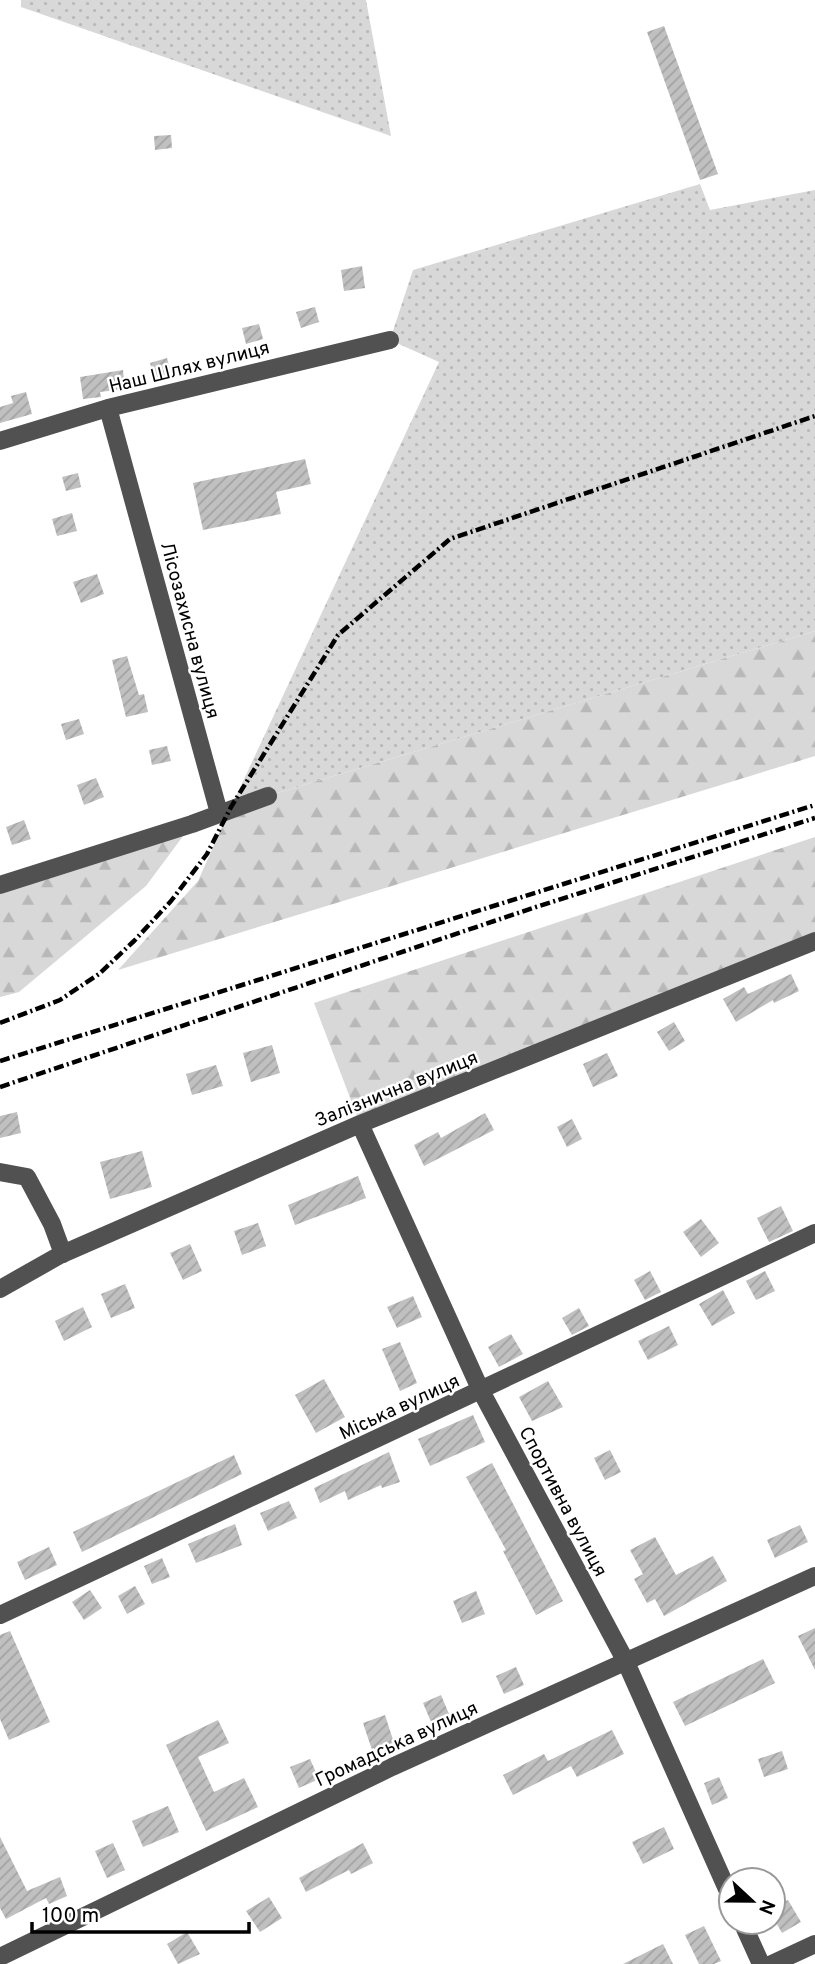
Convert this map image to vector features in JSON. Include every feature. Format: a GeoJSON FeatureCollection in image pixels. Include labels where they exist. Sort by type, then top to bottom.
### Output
{"type":"FeatureCollection","features":[{"type":"Feature","properties":{"kind":"street","name":"Наш Шлях вулиця"},"geometry":{"type":"LineString","coordinates":[[0,441],[108,408],[390,340]]}},
{"type":"Feature","properties":{"kind":"street","name":"Лісозахисна вулиця"},"geometry":{"type":"LineString","coordinates":[[108,408],[219,813]]}},
{"type":"Feature","properties":{"kind":"street"},"geometry":{"type":"LineString","coordinates":[[0,886],[268,796]]}},
{"type":"Feature","properties":{"kind":"street","name":"Залізнична вулиця"},"geometry":{"type":"LineString","coordinates":[[0,1289],[63,1254],[360,1124],[815,941]]}},
{"type":"Feature","properties":{"kind":"street","name":"Спортивна вулиця"},"geometry":{"type":"LineString","coordinates":[[360,1124],[481,1391],[625,1660],[717,1867]]}},
{"type":"Feature","properties":{"kind":"street"},"geometry":{"type":"LineString","coordinates":[[0,1172],[27,1177],[52,1224],[63,1254]]}},
{"type":"Feature","properties":{"kind":"street","name":"Міська вулиця"},"geometry":{"type":"LineString","coordinates":[[0,1615],[815,1233]]}},
{"type":"Feature","properties":{"kind":"street","name":"Громадська вулиця"},"geometry":{"type":"LineString","coordinates":[[0,1957],[392,1767],[815,1576]]}},
{"type":"Feature","properties":{"kind":"street"},"geometry":{"type":"LineString","coordinates":[[748,1936],[761,1964]]}},
{"type":"Feature","properties":{"kind":"street"},"geometry":{"type":"LineString","coordinates":[[772,1964],[815,1944]]}},
{"type":"Feature","properties":{"kind":"green space"},"geometry":{"type":"Polygon","coordinates":[[[21,0],[366,0],[391,136],[21,7],[21,0]]]}},
{"type":"Feature","properties":{"kind":"green space"},"geometry":{"type":"Polygon","coordinates":[[[700,184],[710,210],[815,190],[815,631],[231,807],[439,362],[390,340],[413,270],[700,184]]]}},
{"type":"Feature","properties":{"kind":"green space"},"geometry":{"type":"Polygon","coordinates":[[[815,631],[815,756],[118,970],[198,881],[231,807],[815,631]]]}},
{"type":"Feature","properties":{"kind":"green space"},"geometry":{"type":"Polygon","coordinates":[[[192,824],[146,886],[19,992],[0,997],[0,885],[192,824]]]}},
{"type":"Feature","properties":{"kind":"green space"},"geometry":{"type":"Polygon","coordinates":[[[815,837],[815,941],[360,1124],[314,1003],[815,837]]]}},
{"type":"Feature","properties":{"kind":"building"},"geometry":{"type":"Polygon","coordinates":[[[664,26],[718,174],[700,180],[647,32],[664,26]]]}},
{"type":"Feature","properties":{"kind":"building"},"geometry":{"type":"Polygon","coordinates":[[[171,135],[172,148],[155,150],[154,136],[171,135]]]}},
{"type":"Feature","properties":{"kind":"building"},"geometry":{"type":"Polygon","coordinates":[[[362,266],[365,288],[344,291],[341,270],[362,266]]]}},
{"type":"Feature","properties":{"kind":"building"},"geometry":{"type":"Polygon","coordinates":[[[315,307],[319,322],[301,328],[296,312],[315,307]]]}},
{"type":"Feature","properties":{"kind":"building"},"geometry":{"type":"Polygon","coordinates":[[[259,324],[263,339],[246,344],[242,328],[259,324]]]}},
{"type":"Feature","properties":{"kind":"building"},"geometry":{"type":"Polygon","coordinates":[[[167,358],[172,376],[155,381],[150,363],[167,358]]]}},
{"type":"Feature","properties":{"kind":"building"},"geometry":{"type":"Polygon","coordinates":[[[123,370],[125,389],[100,392],[101,397],[83,399],[80,377],[123,370]]]}},
{"type":"Feature","properties":{"kind":"building"},"geometry":{"type":"Polygon","coordinates":[[[26,392],[32,414],[0,423],[0,407],[13,403],[11,396],[26,392]]]}},
{"type":"Feature","properties":{"kind":"building"},"geometry":{"type":"Polygon","coordinates":[[[305,459],[311,484],[276,492],[281,514],[203,530],[193,483],[305,459]]]}},
{"type":"Feature","properties":{"kind":"building"},"geometry":{"type":"Polygon","coordinates":[[[78,473],[81,487],[66,491],[62,477],[78,473]]]}},
{"type":"Feature","properties":{"kind":"building"},"geometry":{"type":"Polygon","coordinates":[[[72,513],[77,531],[57,536],[52,519],[72,513]]]}},
{"type":"Feature","properties":{"kind":"building"},"geometry":{"type":"Polygon","coordinates":[[[97,574],[104,594],[81,603],[73,582],[97,574]]]}},
{"type":"Feature","properties":{"kind":"building"},"geometry":{"type":"Polygon","coordinates":[[[127,656],[139,695],[144,694],[148,712],[126,717],[112,660],[127,656]]]}},
{"type":"Feature","properties":{"kind":"building"},"geometry":{"type":"Polygon","coordinates":[[[79,719],[84,734],[66,740],[61,724],[79,719]]]}},
{"type":"Feature","properties":{"kind":"building"},"geometry":{"type":"Polygon","coordinates":[[[167,746],[171,761],[152,765],[149,750],[167,746]]]}},
{"type":"Feature","properties":{"kind":"building"},"geometry":{"type":"Polygon","coordinates":[[[96,778],[104,797],[84,805],[77,785],[96,778]]]}},
{"type":"Feature","properties":{"kind":"building"},"geometry":{"type":"Polygon","coordinates":[[[24,820],[31,839],[12,845],[6,827],[24,820]]]}},
{"type":"Feature","properties":{"kind":"building"},"geometry":{"type":"Polygon","coordinates":[[[791,974],[799,991],[774,1003],[773,1000],[736,1022],[723,999],[744,987],[748,994],[791,974]]]}},
{"type":"Feature","properties":{"kind":"building"},"geometry":{"type":"Polygon","coordinates":[[[674,1022],[685,1041],[669,1051],[657,1032],[674,1022]]]}},
{"type":"Feature","properties":{"kind":"building"},"geometry":{"type":"Polygon","coordinates":[[[272,1045],[280,1073],[251,1082],[243,1053],[272,1045]]]}},
{"type":"Feature","properties":{"kind":"building"},"geometry":{"type":"Polygon","coordinates":[[[607,1053],[618,1076],[593,1087],[583,1064],[607,1053]]]}},
{"type":"Feature","properties":{"kind":"building"},"geometry":{"type":"Polygon","coordinates":[[[216,1065],[223,1086],[192,1095],[186,1074],[216,1065]]]}},
{"type":"Feature","properties":{"kind":"building"},"geometry":{"type":"Polygon","coordinates":[[[17,1112],[21,1133],[0,1138],[0,1116],[17,1112]]]}},
{"type":"Feature","properties":{"kind":"building"},"geometry":{"type":"Polygon","coordinates":[[[485,1113],[494,1130],[424,1166],[414,1145],[438,1132],[441,1138],[485,1113]]]}},
{"type":"Feature","properties":{"kind":"building"},"geometry":{"type":"Polygon","coordinates":[[[572,1119],[582,1139],[567,1147],[557,1127],[572,1119]]]}},
{"type":"Feature","properties":{"kind":"building"},"geometry":{"type":"Polygon","coordinates":[[[142,1151],[152,1187],[110,1199],[100,1162],[142,1151]]]}},
{"type":"Feature","properties":{"kind":"building"},"geometry":{"type":"Polygon","coordinates":[[[358,1176],[366,1198],[295,1225],[288,1205],[358,1176]]]}},
{"type":"Feature","properties":{"kind":"building"},"geometry":{"type":"Polygon","coordinates":[[[781,1206],[793,1231],[769,1242],[757,1218],[781,1206]]]}},
{"type":"Feature","properties":{"kind":"building"},"geometry":{"type":"Polygon","coordinates":[[[701,1219],[719,1243],[701,1257],[683,1232],[701,1219]]]}},
{"type":"Feature","properties":{"kind":"building"},"geometry":{"type":"Polygon","coordinates":[[[258,1223],[266,1246],[242,1255],[234,1231],[258,1223]]]}},
{"type":"Feature","properties":{"kind":"building"},"geometry":{"type":"Polygon","coordinates":[[[190,1244],[202,1271],[183,1280],[170,1253],[190,1244]]]}},
{"type":"Feature","properties":{"kind":"building"},"geometry":{"type":"Polygon","coordinates":[[[650,1271],[661,1292],[645,1300],[634,1280],[650,1271]]]}},
{"type":"Feature","properties":{"kind":"building"},"geometry":{"type":"Polygon","coordinates":[[[765,1271],[775,1291],[756,1300],[746,1281],[765,1271]]]}},
{"type":"Feature","properties":{"kind":"building"},"geometry":{"type":"Polygon","coordinates":[[[125,1284],[135,1308],[111,1318],[101,1294],[125,1284]]]}},
{"type":"Feature","properties":{"kind":"building"},"geometry":{"type":"Polygon","coordinates":[[[723,1290],[735,1313],[712,1326],[699,1304],[723,1290]]]}},
{"type":"Feature","properties":{"kind":"building"},"geometry":{"type":"Polygon","coordinates":[[[413,1296],[422,1317],[397,1328],[387,1307],[413,1296]]]}},
{"type":"Feature","properties":{"kind":"building"},"geometry":{"type":"Polygon","coordinates":[[[83,1307],[92,1327],[64,1341],[55,1321],[83,1307]]]}},
{"type":"Feature","properties":{"kind":"building"},"geometry":{"type":"Polygon","coordinates":[[[579,1308],[589,1326],[572,1335],[562,1318],[579,1308]]]}},
{"type":"Feature","properties":{"kind":"building"},"geometry":{"type":"Polygon","coordinates":[[[669,1326],[678,1345],[648,1360],[638,1341],[669,1326]]]}},
{"type":"Feature","properties":{"kind":"building"},"geometry":{"type":"Polygon","coordinates":[[[511,1334],[523,1354],[499,1367],[488,1347],[511,1334]]]}},
{"type":"Feature","properties":{"kind":"building"},"geometry":{"type":"Polygon","coordinates":[[[400,1342],[417,1383],[400,1391],[382,1349],[400,1342]]]}},
{"type":"Feature","properties":{"kind":"building"},"geometry":{"type":"Polygon","coordinates":[[[324,1379],[345,1417],[316,1433],[295,1395],[324,1379]]]}},
{"type":"Feature","properties":{"kind":"building"},"geometry":{"type":"Polygon","coordinates":[[[548,1381],[563,1407],[532,1421],[519,1397],[548,1381]]]}},
{"type":"Feature","properties":{"kind":"building"},"geometry":{"type":"Polygon","coordinates":[[[473,1415],[485,1442],[430,1466],[418,1439],[473,1415]]]}},
{"type":"Feature","properties":{"kind":"building"},"geometry":{"type":"Polygon","coordinates":[[[610,1450],[621,1472],[605,1480],[594,1458],[610,1450]]]}},
{"type":"Feature","properties":{"kind":"building"},"geometry":{"type":"Polygon","coordinates":[[[389,1452],[400,1482],[382,1488],[381,1485],[348,1500],[345,1491],[320,1503],[314,1488],[389,1452]]]}},
{"type":"Feature","properties":{"kind":"building"},"geometry":{"type":"Polygon","coordinates":[[[234,1455],[242,1474],[82,1552],[73,1532],[234,1455]]]}},
{"type":"Feature","properties":{"kind":"building"},"geometry":{"type":"Polygon","coordinates":[[[492,1463],[563,1601],[536,1615],[503,1551],[506,1550],[466,1477],[492,1463]]]}},
{"type":"Feature","properties":{"kind":"building"},"geometry":{"type":"Polygon","coordinates":[[[289,1501],[297,1518],[268,1531],[260,1513],[289,1501]]]}},
{"type":"Feature","properties":{"kind":"building"},"geometry":{"type":"Polygon","coordinates":[[[235,1524],[242,1545],[196,1563],[188,1544],[235,1524]]]}},
{"type":"Feature","properties":{"kind":"building"},"geometry":{"type":"Polygon","coordinates":[[[800,1525],[808,1542],[775,1558],[767,1540],[800,1525]]]}},
{"type":"Feature","properties":{"kind":"building"},"geometry":{"type":"Polygon","coordinates":[[[655,1537],[676,1575],[713,1556],[727,1581],[664,1616],[655,1599],[647,1603],[634,1579],[643,1574],[630,1550],[655,1537]]]}},
{"type":"Feature","properties":{"kind":"building"},"geometry":{"type":"Polygon","coordinates":[[[49,1547],[57,1565],[25,1580],[17,1562],[49,1547]]]}},
{"type":"Feature","properties":{"kind":"building"},"geometry":{"type":"Polygon","coordinates":[[[162,1558],[170,1577],[152,1584],[144,1566],[162,1558]]]}},
{"type":"Feature","properties":{"kind":"building"},"geometry":{"type":"Polygon","coordinates":[[[135,1586],[145,1604],[127,1614],[118,1596],[135,1586]]]}},
{"type":"Feature","properties":{"kind":"building"},"geometry":{"type":"Polygon","coordinates":[[[90,1590],[102,1608],[84,1620],[72,1602],[90,1590]]]}},
{"type":"Feature","properties":{"kind":"building"},"geometry":{"type":"Polygon","coordinates":[[[476,1591],[485,1614],[462,1623],[453,1601],[476,1591]]]}},
{"type":"Feature","properties":{"kind":"building"},"geometry":{"type":"Polygon","coordinates":[[[815,1628],[815,1670],[798,1636],[815,1628]]]}},
{"type":"Feature","properties":{"kind":"building"},"geometry":{"type":"Polygon","coordinates":[[[10,1631],[50,1722],[9,1740],[0,1719],[0,1635],[10,1631]]]}},
{"type":"Feature","properties":{"kind":"building"},"geometry":{"type":"Polygon","coordinates":[[[763,1659],[775,1683],[685,1726],[673,1702],[763,1659]]]}},
{"type":"Feature","properties":{"kind":"building"},"geometry":{"type":"Polygon","coordinates":[[[516,1667],[524,1685],[504,1694],[496,1676],[516,1667]]]}},
{"type":"Feature","properties":{"kind":"building"},"geometry":{"type":"Polygon","coordinates":[[[441,1695],[449,1714],[431,1722],[423,1703],[441,1695]]]}},
{"type":"Feature","properties":{"kind":"building"},"geometry":{"type":"Polygon","coordinates":[[[385,1715],[394,1743],[372,1750],[363,1723],[385,1715]]]}},
{"type":"Feature","properties":{"kind":"building"},"geometry":{"type":"Polygon","coordinates":[[[218,1720],[229,1743],[198,1757],[214,1792],[244,1778],[258,1807],[206,1831],[166,1745],[218,1720]]]}},
{"type":"Feature","properties":{"kind":"building"},"geometry":{"type":"Polygon","coordinates":[[[612,1730],[624,1754],[577,1777],[571,1766],[513,1795],[503,1775],[544,1754],[548,1761],[612,1730]]]}},
{"type":"Feature","properties":{"kind":"building"},"geometry":{"type":"Polygon","coordinates":[[[782,1751],[788,1769],[764,1777],[758,1759],[782,1751]]]}},
{"type":"Feature","properties":{"kind":"building"},"geometry":{"type":"Polygon","coordinates":[[[310,1759],[319,1779],[299,1788],[290,1767],[310,1759]]]}},
{"type":"Feature","properties":{"kind":"building"},"geometry":{"type":"Polygon","coordinates":[[[719,1777],[728,1798],[712,1805],[704,1783],[719,1777]]]}},
{"type":"Feature","properties":{"kind":"building"},"geometry":{"type":"Polygon","coordinates":[[[168,1806],[179,1832],[143,1847],[132,1821],[168,1806]]]}},
{"type":"Feature","properties":{"kind":"building"},"geometry":{"type":"Polygon","coordinates":[[[664,1827],[674,1849],[643,1864],[632,1842],[664,1827]]]}},
{"type":"Feature","properties":{"kind":"building"},"geometry":{"type":"Polygon","coordinates":[[[0,1837],[27,1891],[60,1877],[67,1896],[49,1904],[46,1898],[6,1919],[0,1908],[0,1837]]]}},
{"type":"Feature","properties":{"kind":"building"},"geometry":{"type":"Polygon","coordinates":[[[113,1843],[125,1870],[107,1878],[95,1851],[113,1843]]]}},
{"type":"Feature","properties":{"kind":"building"},"geometry":{"type":"Polygon","coordinates":[[[363,1843],[373,1863],[351,1874],[349,1870],[306,1892],[299,1878],[363,1843]]]}},
{"type":"Feature","properties":{"kind":"building"},"geometry":{"type":"Polygon","coordinates":[[[269,1897],[282,1918],[260,1932],[246,1911],[269,1897]]]}},
{"type":"Feature","properties":{"kind":"building"},"geometry":{"type":"Polygon","coordinates":[[[787,1901],[801,1922],[787,1930],[787,1901]]]}},
{"type":"Feature","properties":{"kind":"building"},"geometry":{"type":"Polygon","coordinates":[[[704,1926],[721,1961],[714,1964],[699,1964],[685,1935],[704,1926]]]}},
{"type":"Feature","properties":{"kind":"building"},"geometry":{"type":"Polygon","coordinates":[[[187,1932],[200,1954],[178,1964],[167,1944],[187,1932]]]}},
{"type":"Feature","properties":{"kind":"building"},"geometry":{"type":"Polygon","coordinates":[[[663,1944],[673,1964],[623,1964],[663,1944]]]}},
{"type":"Feature","properties":{"kind":"railway"},"geometry":{"type":"LineString","coordinates":[[0,1023],[60,1000],[99,974],[134,941],[171,901],[207,854],[231,807],[338,635],[450,539],[815,416]]}},
{"type":"Feature","properties":{"kind":"railway"},"geometry":{"type":"LineString","coordinates":[[0,1061],[815,805]]}},
{"type":"Feature","properties":{"kind":"railway"},"geometry":{"type":"LineString","coordinates":[[0,1087],[536,907],[815,818]]}}]}
